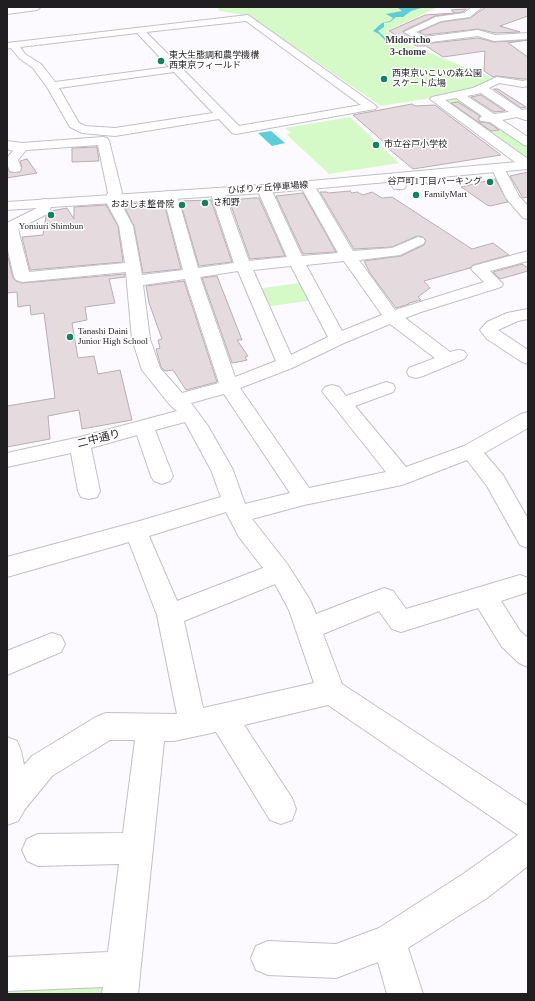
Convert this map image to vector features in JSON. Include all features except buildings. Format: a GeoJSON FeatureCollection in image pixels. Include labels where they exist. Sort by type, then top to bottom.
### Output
{"type":"FeatureCollection","features":[{"type":"Feature","properties":{"kind":"street"},"geometry":{"type":"LineString","coordinates":[[7,11],[37,7]]}},
{"type":"Feature","properties":{"kind":"street"},"geometry":{"type":"LineString","coordinates":[[467,15],[478,7]]}},
{"type":"Feature","properties":{"kind":"street"},"geometry":{"type":"LineString","coordinates":[[444,11],[453,17]]}},
{"type":"Feature","properties":{"kind":"street"},"geometry":{"type":"LineString","coordinates":[[478,33],[423,40],[409,32],[436,20],[467,15],[482,19]]}},
{"type":"Feature","properties":{"kind":"street"},"geometry":{"type":"LineString","coordinates":[[11,46],[139,30],[248,18],[371,107],[236,130],[139,30]]}},
{"type":"Feature","properties":{"kind":"street"},"geometry":{"type":"LineString","coordinates":[[436,20],[494,38],[528,36]]}},
{"type":"Feature","properties":{"kind":"street"},"geometry":{"type":"LineString","coordinates":[[510,27],[528,32]]}},
{"type":"Feature","properties":{"kind":"street"},"geometry":{"type":"LineString","coordinates":[[484,46],[506,44],[528,47]]}},
{"type":"Feature","properties":{"kind":"street"},"geometry":{"type":"LineString","coordinates":[[11,46],[22,56],[38,66],[52,86],[74,125],[82,129],[115,132],[221,115]]}},
{"type":"Feature","properties":{"kind":"street"},"geometry":{"type":"LineString","coordinates":[[52,86],[177,69]]}},
{"type":"Feature","properties":{"kind":"street"},"geometry":{"type":"LineString","coordinates":[[528,83],[523,84],[498,80],[481,88],[458,95],[436,99],[528,165]]}},
{"type":"Feature","properties":{"kind":"street"},"geometry":{"type":"LineString","coordinates":[[481,88],[525,115]]}},
{"type":"Feature","properties":{"kind":"street"},"geometry":{"type":"LineString","coordinates":[[458,95],[527,141]]}},
{"type":"Feature","properties":{"kind":"street"},"geometry":{"type":"LineString","coordinates":[[498,99],[513,97]]}},
{"type":"Feature","properties":{"kind":"street"},"geometry":{"type":"LineString","coordinates":[[468,122],[525,115]]}},
{"type":"Feature","properties":{"kind":"street"},"geometry":{"type":"LineString","coordinates":[[7,145],[13,147],[52,146],[103,141],[115,193],[111,198],[126,226],[134,274],[141,339],[151,370],[184,408],[201,431],[222,470],[247,531],[280,572],[301,607],[331,692],[528,824]]}},
{"type":"Feature","properties":{"kind":"street"},"geometry":{"type":"LineString","coordinates":[[15,168],[12,160],[22,147]]}},
{"type":"Feature","properties":{"kind":"street","name":"ひばりヶ丘停車場線"},"geometry":{"type":"LineString","coordinates":[[7,206],[30,201],[45,203],[170,195],[220,189],[264,189],[307,185],[396,182],[528,165]]}},
{"type":"Feature","properties":{"kind":"street"},"geometry":{"type":"LineString","coordinates":[[498,169],[513,198],[528,215]]}},
{"type":"Feature","properties":{"kind":"street"},"geometry":{"type":"LineString","coordinates":[[307,185],[348,256],[392,318],[454,356],[416,372]]}},
{"type":"Feature","properties":{"kind":"street"},"geometry":{"type":"LineString","coordinates":[[220,189],[243,266],[286,364]]}},
{"type":"Feature","properties":{"kind":"street"},"geometry":{"type":"LineString","coordinates":[[264,189],[297,262],[338,339]]}},
{"type":"Feature","properties":{"kind":"street"},"geometry":{"type":"LineString","coordinates":[[170,195],[191,272],[229,386],[304,497]]}},
{"type":"Feature","properties":{"kind":"street"},"geometry":{"type":"LineString","coordinates":[[45,203],[44,210],[8,228],[22,277],[191,272],[395,252],[418,241]]}},
{"type":"Feature","properties":{"kind":"street","name":"二中通り"},"geometry":{"type":"LineString","coordinates":[[7,460],[144,428],[229,386],[286,364],[338,339],[414,308],[495,284],[479,269],[528,256]]}},
{"type":"Feature","properties":{"kind":"street"},"geometry":{"type":"LineString","coordinates":[[528,314],[513,317],[493,326],[489,330],[493,335],[528,358]]}},
{"type":"Feature","properties":{"kind":"street"},"geometry":{"type":"LineString","coordinates":[[386,388],[337,397],[402,477]]}},
{"type":"Feature","properties":{"kind":"street"},"geometry":{"type":"LineString","coordinates":[[7,566],[136,531],[236,507],[304,497],[402,477],[471,451],[527,422]]}},
{"type":"Feature","properties":{"kind":"street"},"geometry":{"type":"LineString","coordinates":[[144,428],[162,476]]}},
{"type":"Feature","properties":{"kind":"street"},"geometry":{"type":"LineString","coordinates":[[80,444],[89,491]]}},
{"type":"Feature","properties":{"kind":"street"},"geometry":{"type":"LineString","coordinates":[[471,451],[495,481],[528,539]]}},
{"type":"Feature","properties":{"kind":"street"},"geometry":{"type":"LineString","coordinates":[[136,531],[170,615],[193,724]]}},
{"type":"Feature","properties":{"kind":"street"},"geometry":{"type":"LineString","coordinates":[[170,615],[280,572]]}},
{"type":"Feature","properties":{"kind":"street"},"geometry":{"type":"LineString","coordinates":[[309,628],[384,598],[400,621],[520,584]]}},
{"type":"Feature","properties":{"kind":"street"},"geometry":{"type":"LineString","coordinates":[[484,596],[510,640],[528,655]]}},
{"type":"Feature","properties":{"kind":"street"},"geometry":{"type":"LineString","coordinates":[[7,663],[52,644]]}},
{"type":"Feature","properties":{"kind":"street"},"geometry":{"type":"LineString","coordinates":[[10,804],[42,766],[106,726],[174,728],[331,692]]}},
{"type":"Feature","properties":{"kind":"street"},"geometry":{"type":"LineString","coordinates":[[223,717],[281,809]]}},
{"type":"Feature","properties":{"kind":"street"},"geometry":{"type":"LineString","coordinates":[[7,974],[122,981],[151,727]]}},
{"type":"Feature","properties":{"kind":"street"},"geometry":{"type":"LineString","coordinates":[[7,751],[10,804]]}},
{"type":"Feature","properties":{"kind":"street"},"geometry":{"type":"LineString","coordinates":[[268,958],[336,961],[389,941],[475,886],[528,847]]}},
{"type":"Feature","properties":{"kind":"street"},"geometry":{"type":"LineString","coordinates":[[38,850],[137,848]]}},
{"type":"Feature","properties":{"kind":"street"},"geometry":{"type":"LineString","coordinates":[[389,941],[405,994]]}},
{"type":"Feature","properties":{"kind":"green space"},"geometry":{"type":"Polygon","coordinates":[[[217,7],[438,7],[387,31],[404,43],[496,79],[474,91],[381,106],[249,16],[220,11],[217,7]]]}},
{"type":"Feature","properties":{"kind":"green space"},"geometry":{"type":"Polygon","coordinates":[[[458,95],[528,142],[528,165],[523,166],[514,162],[431,99],[458,95]]]}},
{"type":"Feature","properties":{"kind":"green space"},"geometry":{"type":"Polygon","coordinates":[[[350,117],[399,163],[329,174],[286,134],[291,133],[285,128],[350,117]]]}},
{"type":"Feature","properties":{"kind":"green space"},"geometry":{"type":"Polygon","coordinates":[[[306,282],[315,300],[264,307],[256,289],[306,282]]]}},
{"type":"Feature","properties":{"kind":"green space"},"geometry":{"type":"Polygon","coordinates":[[[115,976],[113,994],[7,994],[7,978],[115,976]]]}},
{"type":"Feature","properties":{"kind":"water"},"geometry":{"type":"Polygon","coordinates":[[[397,7],[424,7],[411,11],[403,17],[396,17],[390,22],[384,23],[384,27],[378,31],[392,44],[389,44],[379,34],[373,31],[382,23],[390,21],[393,18],[386,14],[402,11],[397,7]]]}},
{"type":"Feature","properties":{"kind":"water"},"geometry":{"type":"Polygon","coordinates":[[[271,131],[285,143],[272,146],[258,133],[271,131]]]}},
{"type":"Feature","properties":{"kind":"place","name":"東大生態調和農学機構 西東京フィールド"},"geometry":{"type":"Point","coordinates":[161,61]}},
{"type":"Feature","properties":{"kind":"place","name":"西東京いこいの森公園 スケート広場"},"geometry":{"type":"Point","coordinates":[384,79]}},
{"type":"Feature","properties":{"kind":"place","name":"市立谷戸小学校"},"geometry":{"type":"Point","coordinates":[376,145]}},
{"type":"Feature","properties":{"kind":"place","name":"谷戸町1丁目パーキング"},"geometry":{"type":"Point","coordinates":[490,182]}},
{"type":"Feature","properties":{"kind":"place","name":"FamilyMart"},"geometry":{"type":"Point","coordinates":[416,195]}},
{"type":"Feature","properties":{"kind":"place","name":"さ和野"},"geometry":{"type":"Point","coordinates":[205,203]}},
{"type":"Feature","properties":{"kind":"place","name":"おおしま整骨院"},"geometry":{"type":"Point","coordinates":[182,205]}},
{"type":"Feature","properties":{"kind":"place","name":"Yomiuri Shimbun"},"geometry":{"type":"Point","coordinates":[51,215]}},
{"type":"Feature","properties":{"kind":"place","name":"Tanashi Daini Junior High School"},"geometry":{"type":"Point","coordinates":[70,337]}},
{"type":"Feature","properties":{"kind":"district","name":"Midoricho 3-chome"},"geometry":{"type":"Point","coordinates":[408,46]}}]}
